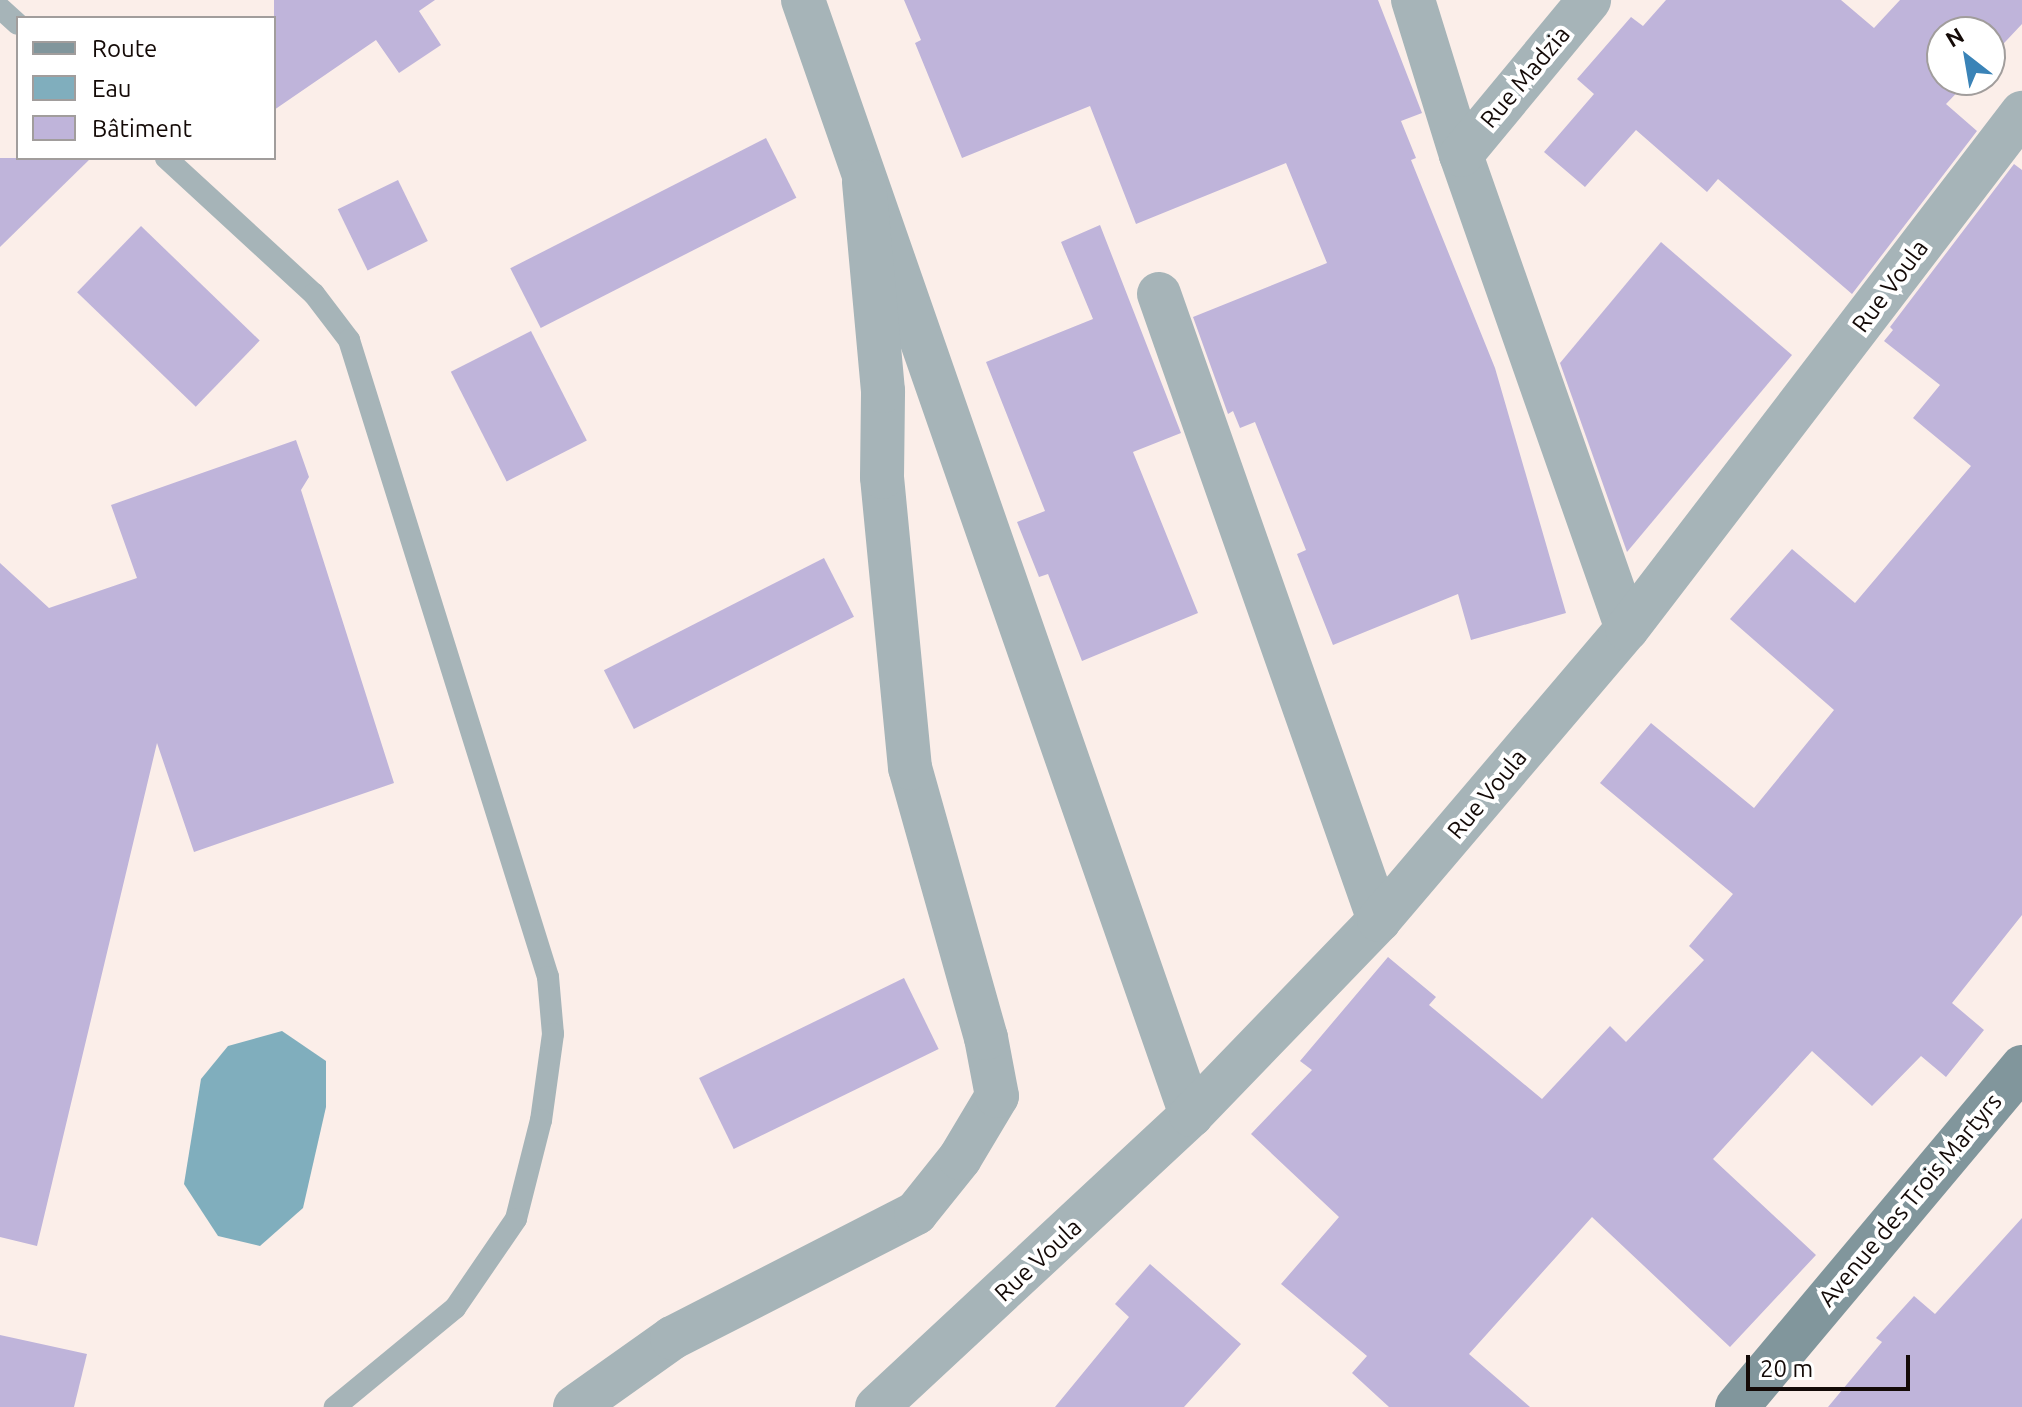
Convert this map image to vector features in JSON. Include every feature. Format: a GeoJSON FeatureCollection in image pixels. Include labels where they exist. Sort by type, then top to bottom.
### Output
{"type":"FeatureCollection","features":[{"type":"Feature","properties":{"kind":"main road","name":"Avenue des Trois Martyrs"},"geometry":{"type":"LineString","coordinates":[[1737,1407],[2022,1067]]}},
{"type":"Feature","properties":{"kind":"street"},"geometry":{"type":"LineString","coordinates":[[803,0],[1191,1115]]}},
{"type":"Feature","properties":{"kind":"street"},"geometry":{"type":"LineString","coordinates":[[1413,0],[1461,155],[1627,629]]}},
{"type":"Feature","properties":{"kind":"street","name":"Rue Madzia"},"geometry":{"type":"LineString","coordinates":[[1461,155],[1589,0]]}},
{"type":"Feature","properties":{"kind":"street","name":"Rue Voula"},"geometry":{"type":"LineString","coordinates":[[877,1407],[1191,1115],[1379,920],[1627,629],[2022,113]]}},
{"type":"Feature","properties":{"kind":"street"},"geometry":{"type":"LineString","coordinates":[[575,1407],[672,1338],[916,1213],[960,1158],[997,1096],[910,768],[882,477],[883,391],[864,182]]}},
{"type":"Feature","properties":{"kind":"street"},"geometry":{"type":"LineString","coordinates":[[1159,294],[1379,920]]}},
{"type":"Feature","properties":{"kind":"lane"},"geometry":{"type":"LineString","coordinates":[[0,8],[16,22]]}},
{"type":"Feature","properties":{"kind":"lane"},"geometry":{"type":"LineString","coordinates":[[168,160],[314,294],[349,340],[548,977],[553,1034],[541,1120],[516,1219],[455,1308],[335,1407]]}},
{"type":"Feature","properties":{"kind":"water"},"geometry":{"type":"Polygon","coordinates":[[[282,1031],[326,1061],[326,1107],[303,1208],[260,1246],[218,1236],[184,1184],[201,1079],[228,1046],[282,1031]]]}},
{"type":"Feature","properties":{"kind":"building"},"geometry":{"type":"Polygon","coordinates":[[[274,0],[435,0],[419,11],[441,45],[399,73],[376,40],[276,109],[274,0]]]}},
{"type":"Feature","properties":{"kind":"building"},"geometry":{"type":"Polygon","coordinates":[[[904,0],[1378,0],[1422,113],[1401,121],[1416,158],[1411,160],[1495,368],[1566,613],[1471,640],[1458,594],[1333,645],[1297,554],[1306,550],[1255,422],[1240,428],[1233,411],[1228,414],[1193,317],[1327,263],[1286,163],[1136,224],[1090,106],[962,158],[915,43],[921,40],[904,0]]]}},
{"type":"Feature","properties":{"kind":"building"},"geometry":{"type":"Polygon","coordinates":[[[1666,0],[1841,0],[1874,28],[1900,0],[2022,0],[2022,24],[2006,41],[2006,16],[1926,16],[1926,96],[1954,96],[1946,104],[1977,131],[1852,294],[1718,179],[1707,192],[1636,130],[1585,187],[1544,152],[1594,94],[1577,79],[1631,17],[1643,26],[1666,0]]]}},
{"type":"Feature","properties":{"kind":"building"},"geometry":{"type":"Polygon","coordinates":[[[766,138],[796,198],[541,328],[510,268],[766,138]]]}},
{"type":"Feature","properties":{"kind":"building"},"geometry":{"type":"Polygon","coordinates":[[[0,158],[89,160],[0,247],[0,158]]]}},
{"type":"Feature","properties":{"kind":"building"},"geometry":{"type":"Polygon","coordinates":[[[2014,164],[2022,170],[2022,915],[1952,1003],[1984,1030],[1946,1077],[1921,1056],[1872,1106],[1812,1051],[1713,1159],[1816,1255],[1730,1347],[1592,1217],[1469,1354],[1530,1407],[1389,1407],[1352,1373],[1367,1356],[1281,1284],[1339,1217],[1251,1134],[1312,1070],[1300,1061],[1388,957],[1436,997],[1429,1005],[1542,1099],[1610,1026],[1626,1042],[1704,960],[1689,946],[1733,894],[1600,783],[1651,723],[1754,808],[1834,710],[1730,619],[1792,549],[1855,603],[1971,466],[1913,418],[1940,385],[1884,341],[1893,330],[1890,327],[2014,164]]]}},
{"type":"Feature","properties":{"kind":"building"},"geometry":{"type":"Polygon","coordinates":[[[398,180],[428,241],[368,270],[338,209],[398,180]]]}},
{"type":"Feature","properties":{"kind":"building"},"geometry":{"type":"Polygon","coordinates":[[[1100,225],[1181,433],[1133,452],[1198,613],[1082,661],[1048,574],[1039,577],[1017,522],[1045,511],[986,362],[1093,319],[1061,242],[1100,225]]]}},
{"type":"Feature","properties":{"kind":"building"},"geometry":{"type":"Polygon","coordinates":[[[141,226],[260,341],[196,407],[77,292],[141,226]]]}},
{"type":"Feature","properties":{"kind":"building"},"geometry":{"type":"Polygon","coordinates":[[[1661,242],[1792,355],[1627,552],[1560,363],[1661,242]]]}},
{"type":"Feature","properties":{"kind":"building"},"geometry":{"type":"Polygon","coordinates":[[[531,331],[587,441],[507,481],[451,372],[531,331]]]}},
{"type":"Feature","properties":{"kind":"building"},"geometry":{"type":"Polygon","coordinates":[[[296,440],[309,477],[301,490],[394,783],[194,852],[157,743],[37,1246],[0,1237],[0,563],[49,608],[137,578],[111,505],[296,440]]]}},
{"type":"Feature","properties":{"kind":"building"},"geometry":{"type":"Polygon","coordinates":[[[824,558],[854,617],[634,729],[604,670],[824,558]]]}},
{"type":"Feature","properties":{"kind":"building"},"geometry":{"type":"Polygon","coordinates":[[[904,978],[939,1049],[734,1149],[699,1078],[904,978]]]}},
{"type":"Feature","properties":{"kind":"building"},"geometry":{"type":"Polygon","coordinates":[[[2022,1218],[2022,1407],[1828,1407],[1882,1342],[1876,1338],[1914,1296],[1935,1314],[2022,1218]]]}},
{"type":"Feature","properties":{"kind":"building"},"geometry":{"type":"Polygon","coordinates":[[[1150,1264],[1241,1344],[1184,1407],[1055,1407],[1129,1317],[1115,1304],[1150,1264]]]}},
{"type":"Feature","properties":{"kind":"building"},"geometry":{"type":"Polygon","coordinates":[[[0,1335],[87,1354],[74,1407],[0,1407],[0,1335]]]}}]}
